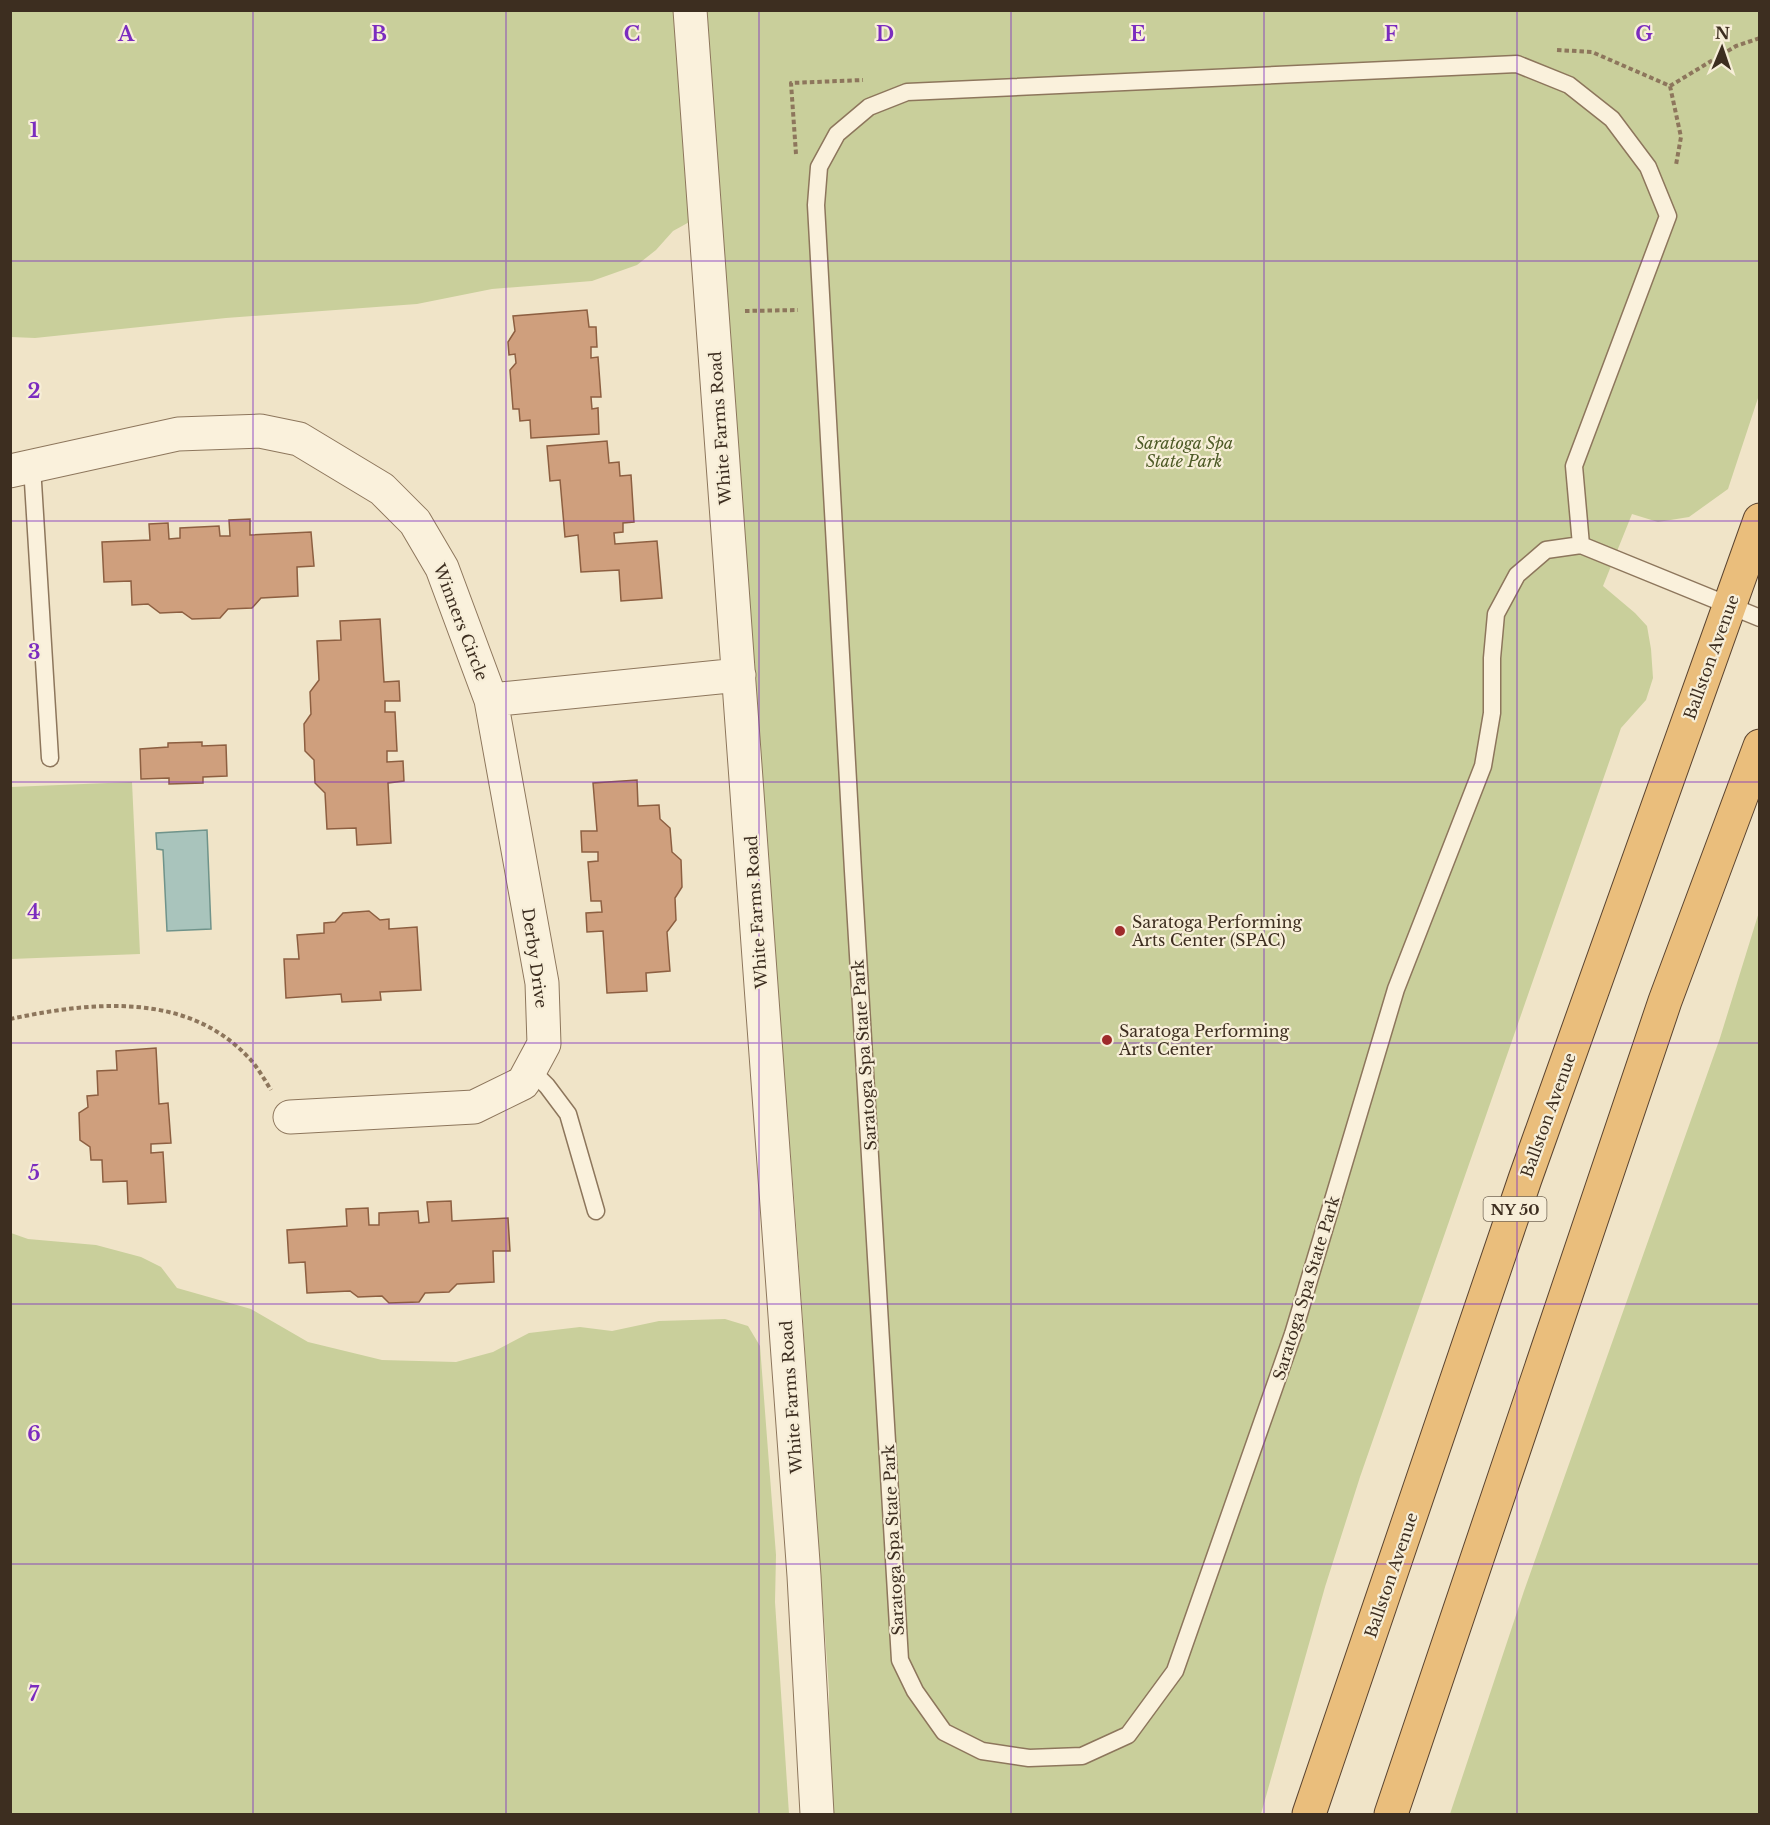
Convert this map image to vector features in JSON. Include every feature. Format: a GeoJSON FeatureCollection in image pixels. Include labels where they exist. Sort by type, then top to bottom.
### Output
{"type":"FeatureCollection","features":[{"type":"Feature","properties":{"kind":"highway","name":"Ballston Avenue"},"geometry":{"type":"LineString","coordinates":[[1309,1815],[1529,1168],[1760,520]]}},
{"type":"Feature","properties":{"kind":"highway"},"geometry":{"type":"LineString","coordinates":[[1391,1815],[1665,1001],[1760,746]]}},
{"type":"Feature","properties":{"kind":"street","name":"White Farms Road"},"geometry":{"type":"LineString","coordinates":[[690,10],[804,1576],[817,1815]]}},
{"type":"Feature","properties":{"kind":"street","name":"Winners Circle"},"geometry":{"type":"LineString","coordinates":[[21,468],[178,434],[260,431],[299,439],[382,489],[415,522],[442,568],[491,700],[739,675]]}},
{"type":"Feature","properties":{"kind":"street","name":"Derby Drive"},"geometry":{"type":"LineString","coordinates":[[290,1117],[474,1107],[523,1083],[544,1044],[542,983],[491,700]]}},
{"type":"Feature","properties":{"kind":"lane","name":"Saratoga Spa State Park"},"geometry":{"type":"LineString","coordinates":[[1581,544],[1546,550],[1516,575],[1496,614],[1492,658],[1492,713],[1483,766],[1396,988],[1293,1334],[1175,1671],[1128,1735],[1082,1756],[1029,1758],[982,1751],[945,1732],[915,1691],[900,1660],[816,205],[819,167],[837,134],[869,107],[907,92],[1517,64],[1569,85],[1612,119],[1648,167],[1668,216]]}},
{"type":"Feature","properties":{"kind":"lane"},"geometry":{"type":"LineString","coordinates":[[1668,216],[1574,466],[1581,544],[1760,618]]}},
{"type":"Feature","properties":{"kind":"lane"},"geometry":{"type":"LineString","coordinates":[[21,468],[50,758]]}},
{"type":"Feature","properties":{"kind":"lane"},"geometry":{"type":"LineString","coordinates":[[530,1069],[547,1086],[568,1114],[596,1211]]}},
{"type":"Feature","properties":{"kind":"path"},"geometry":{"type":"LineString","coordinates":[[1668,216],[1681,137],[1670,86]]}},
{"type":"Feature","properties":{"kind":"path"},"geometry":{"type":"LineString","coordinates":[[10,1019],[102,1004],[153,1009],[204,1023],[247,1056],[290,1117]]}},
{"type":"Feature","properties":{"kind":"green space","name":"Saratoga Spa State Park"},"geometry":{"type":"Polygon","coordinates":[[[10,11],[1759,11],[1759,395],[1728,489],[1689,517],[1658,522],[1632,514],[1603,586],[1647,626],[1653,678],[1646,700],[1621,728],[1360,1477],[1325,1587],[1261,1814],[834,1814],[829,1783],[829,1690],[794,1196],[735,499],[741,475],[719,279],[693,220],[673,231],[656,250],[637,265],[592,281],[492,289],[417,304],[226,318],[35,338],[11,337],[10,11]]]}},
{"type":"Feature","properties":{"kind":"green space"},"geometry":{"type":"Polygon","coordinates":[[[132,782],[140,954],[11,959],[11,787],[132,782]]]}},
{"type":"Feature","properties":{"kind":"green space"},"geometry":{"type":"Polygon","coordinates":[[[1759,912],[1759,1814],[1450,1814],[1524,1591],[1720,1038],[1759,912]]]}},
{"type":"Feature","properties":{"kind":"green space"},"geometry":{"type":"Polygon","coordinates":[[[11,1233],[28,1239],[96,1245],[141,1257],[161,1267],[177,1288],[251,1309],[308,1342],[382,1360],[456,1362],[493,1352],[529,1333],[580,1327],[612,1331],[659,1321],[725,1319],[748,1326],[760,1346],[776,1555],[775,1602],[789,1814],[11,1814],[11,1233]]]}},
{"type":"Feature","properties":{"kind":"water"},"geometry":{"type":"Polygon","coordinates":[[[207,830],[211,929],[167,931],[163,850],[157,849],[156,833],[207,830]]]}},
{"type":"Feature","properties":{"kind":"building"},"geometry":{"type":"Polygon","coordinates":[[[587,310],[589,327],[596,327],[597,347],[591,347],[591,358],[598,357],[601,397],[591,397],[592,409],[598,408],[599,434],[531,438],[530,420],[520,421],[519,409],[513,409],[510,370],[516,363],[515,354],[509,355],[508,342],[515,331],[513,316],[587,310]]]}},
{"type":"Feature","properties":{"kind":"building"},"geometry":{"type":"Polygon","coordinates":[[[607,441],[609,463],[619,462],[620,476],[631,475],[634,522],[623,523],[623,532],[614,533],[615,544],[657,541],[662,598],[621,601],[619,570],[581,572],[578,535],[565,537],[560,480],[550,481],[547,446],[607,441]]]}},
{"type":"Feature","properties":{"kind":"building"},"geometry":{"type":"Polygon","coordinates":[[[250,519],[250,535],[311,532],[314,566],[297,567],[298,596],[261,598],[252,608],[228,609],[220,618],[192,619],[182,612],[160,613],[148,604],[132,605],[131,581],[104,582],[102,542],[150,540],[149,524],[168,523],[169,539],[180,538],[180,528],[219,526],[220,536],[230,536],[229,520],[250,519]]]}},
{"type":"Feature","properties":{"kind":"building"},"geometry":{"type":"Polygon","coordinates":[[[380,619],[384,682],[399,681],[400,701],[385,701],[385,712],[395,712],[397,751],[387,751],[387,762],[403,761],[404,781],[388,783],[391,843],[357,845],[356,828],[327,829],[325,793],[315,783],[314,760],[305,751],[304,724],[311,714],[310,692],[319,680],[317,641],[341,640],[340,621],[380,619]]]}},
{"type":"Feature","properties":{"kind":"building"},"geometry":{"type":"Polygon","coordinates":[[[202,742],[202,746],[226,745],[227,776],[203,777],[203,783],[169,784],[169,778],[141,779],[140,749],[168,747],[168,743],[202,742]]]}},
{"type":"Feature","properties":{"kind":"building"},"geometry":{"type":"Polygon","coordinates":[[[637,780],[638,806],[659,805],[660,819],[670,828],[672,852],[681,860],[682,887],[675,898],[676,920],[667,932],[670,971],[646,973],[647,991],[607,993],[603,931],[587,932],[586,913],[602,912],[601,901],[591,901],[588,862],[598,861],[598,852],[582,852],[581,831],[597,831],[593,783],[637,780]]]}},
{"type":"Feature","properties":{"kind":"building"},"geometry":{"type":"Polygon","coordinates":[[[369,911],[380,920],[389,919],[389,929],[417,927],[421,990],[380,992],[381,1000],[342,1002],[341,994],[286,998],[284,959],[299,959],[297,935],[324,933],[324,923],[335,922],[343,913],[369,911]]]}},
{"type":"Feature","properties":{"kind":"building"},"geometry":{"type":"Polygon","coordinates":[[[156,1048],[159,1104],[168,1103],[171,1143],[151,1144],[151,1153],[163,1152],[166,1202],[128,1204],[127,1181],[103,1182],[102,1160],[91,1160],[90,1147],[80,1140],[79,1113],[88,1107],[87,1096],[98,1095],[97,1071],[117,1070],[116,1051],[156,1048]]]}},
{"type":"Feature","properties":{"kind":"building"},"geometry":{"type":"Polygon","coordinates":[[[451,1201],[452,1221],[508,1218],[510,1251],[493,1251],[494,1282],[457,1284],[449,1292],[425,1293],[419,1302],[389,1303],[382,1296],[358,1297],[350,1291],[307,1293],[305,1262],[289,1263],[287,1230],[347,1226],[346,1209],[368,1208],[369,1225],[379,1225],[379,1213],[418,1211],[419,1223],[429,1222],[427,1202],[451,1201]]]}},
{"type":"Feature","properties":{"kind":"place","name":"Saratoga Performing Arts Center (SPAC)"},"geometry":{"type":"Point","coordinates":[1120,931]}},
{"type":"Feature","properties":{"kind":"place","name":"Saratoga Performing Arts Center"},"geometry":{"type":"Point","coordinates":[1107,1040]}}]}
